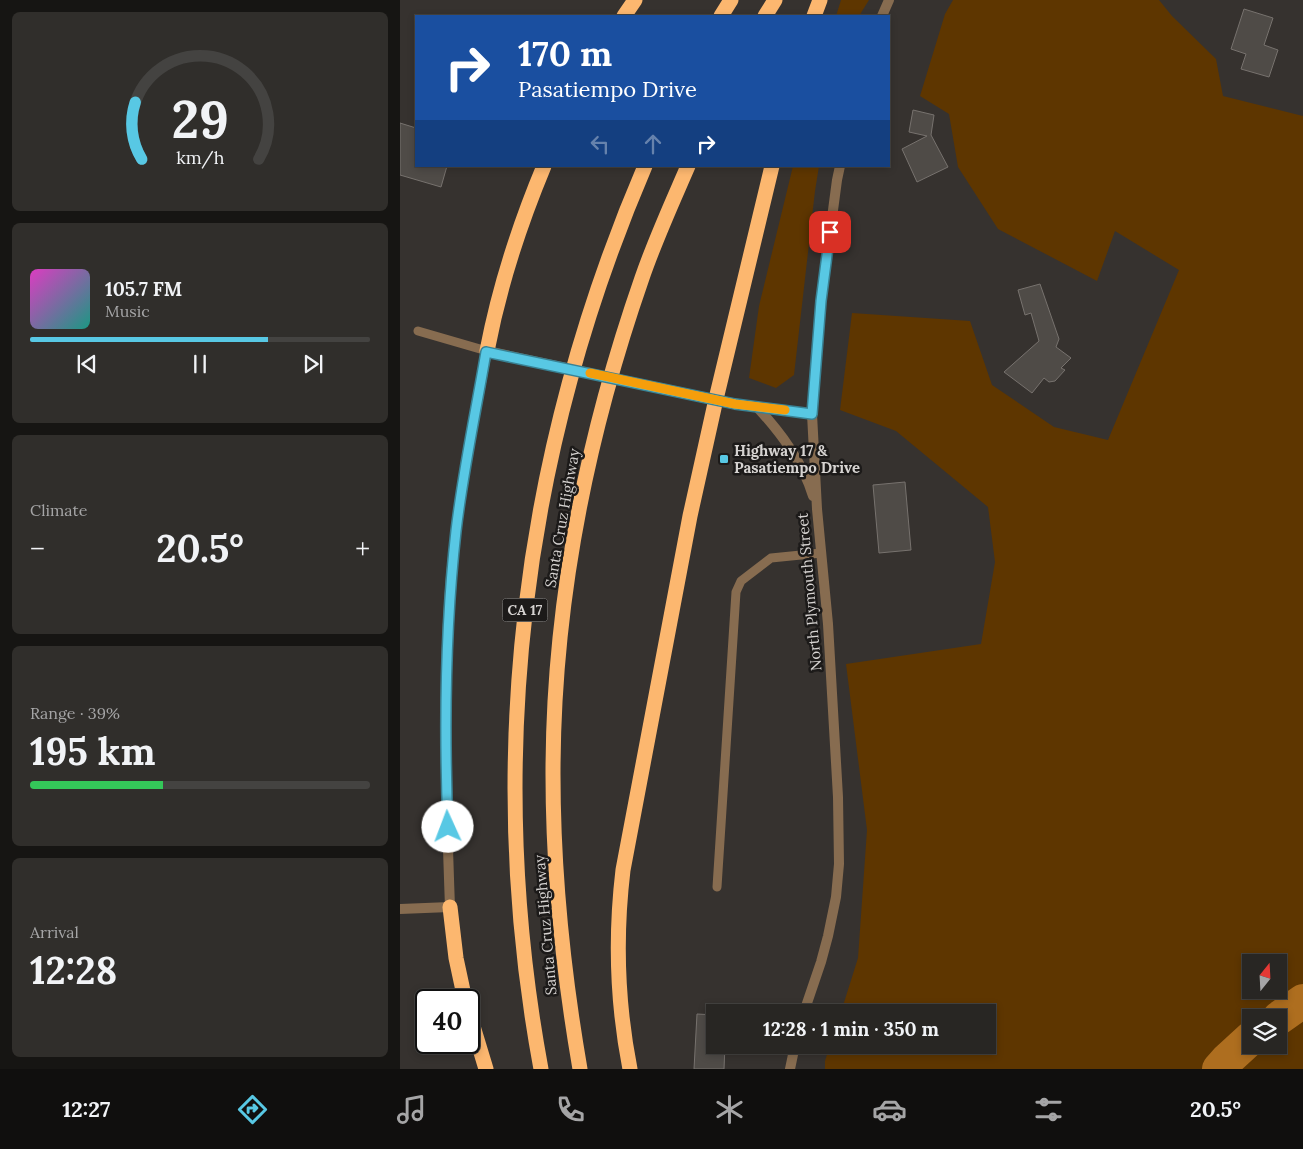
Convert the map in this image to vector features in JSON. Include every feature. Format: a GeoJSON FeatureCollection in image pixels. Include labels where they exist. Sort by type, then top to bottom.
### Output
{"type":"FeatureCollection","features":[{"type":"Feature","properties":{"kind":"highway"},"geometry":{"type":"LineString","coordinates":[[625,15],[635,0]]}},
{"type":"Feature","properties":{"kind":"highway"},"geometry":{"type":"LineString","coordinates":[[722,15],[730,0]]}},
{"type":"Feature","properties":{"kind":"highway"},"geometry":{"type":"LineString","coordinates":[[766,15],[775,0]]}},
{"type":"Feature","properties":{"kind":"highway"},"geometry":{"type":"LineString","coordinates":[[814,15],[820,0]]}},
{"type":"Feature","properties":{"kind":"highway"},"geometry":{"type":"LineString","coordinates":[[486,352],[503,279],[544,167]]}},
{"type":"Feature","properties":{"kind":"highway","name":"Santa Cruz Highway"},"geometry":{"type":"LineString","coordinates":[[541,1069],[527,981],[516,855],[516,730],[526,604],[546,479],[576,356],[601,277],[645,167]]}},
{"type":"Feature","properties":{"kind":"highway","name":"Santa Cruz Highway"},"geometry":{"type":"LineString","coordinates":[[580,1069],[562,942],[554,832],[554,730],[564,604],[584,488],[606,397],[642,277],[688,167]]}},
{"type":"Feature","properties":{"kind":"highway"},"geometry":{"type":"LineString","coordinates":[[630,1069],[621,1010],[618,957],[623,870],[689,524],[716,399],[772,167]]}},
{"type":"Feature","properties":{"kind":"highway"},"geometry":{"type":"LineString","coordinates":[[450,907],[456,958],[463,989]]}},
{"type":"Feature","properties":{"kind":"highway"},"geometry":{"type":"LineString","coordinates":[[480,1049],[486,1069]]}},
{"type":"Feature","properties":{"kind":"street"},"geometry":{"type":"LineString","coordinates":[[882,15],[889,0]]}},
{"type":"Feature","properties":{"kind":"street","name":"North Plymouth Street"},"geometry":{"type":"LineString","coordinates":[[807,1004],[828,936],[836,897],[839,864],[838,797],[828,624],[817,509],[812,414],[821,301],[840,167]]}},
{"type":"Feature","properties":{"kind":"street"},"geometry":{"type":"LineString","coordinates":[[400,909],[450,907],[446,723],[448,619],[456,528],[486,352],[735,404],[812,414]]}},
{"type":"Feature","properties":{"kind":"street"},"geometry":{"type":"LineString","coordinates":[[756,406],[783,436],[794,453],[807,480],[817,509]]}},
{"type":"Feature","properties":{"kind":"street"},"geometry":{"type":"LineString","coordinates":[[790,1069],[793,1054]]}},
{"type":"Feature","properties":{"kind":"lane"},"geometry":{"type":"LineString","coordinates":[[418,331],[486,352]]}},
{"type":"Feature","properties":{"kind":"lane"},"geometry":{"type":"LineString","coordinates":[[717,887],[736,592],[741,581],[771,558],[821,553]]}},
{"type":"Feature","properties":{"kind":"shaded area"},"geometry":{"type":"Polygon","coordinates":[[[841,0],[869,0],[860,15],[836,15],[841,0]]]}},
{"type":"Feature","properties":{"kind":"shaded area"},"geometry":{"type":"Polygon","coordinates":[[[953,0],[1159,0],[1172,16],[1216,59],[1223,96],[1303,116],[1303,1069],[825,1069],[827,1054],[996,1054],[996,1004],[844,1004],[858,958],[867,830],[846,664],[981,644],[995,562],[988,507],[896,431],[840,410],[852,313],[970,321],[992,385],[1054,427],[1108,440],[1179,270],[1115,231],[1097,281],[998,229],[958,167],[949,114],[920,96],[945,14],[953,0]]]}},
{"type":"Feature","properties":{"kind":"shaded area"},"geometry":{"type":"Polygon","coordinates":[[[793,167],[819,167],[794,375],[776,388],[749,378],[759,306],[793,167]]]}},
{"type":"Feature","properties":{"kind":"building"},"geometry":{"type":"Polygon","coordinates":[[[1244,9],[1273,18],[1264,45],[1278,50],[1269,77],[1241,69],[1246,54],[1231,49],[1244,9]]]}},
{"type":"Feature","properties":{"kind":"building"},"geometry":{"type":"Polygon","coordinates":[[[913,110],[934,115],[931,135],[948,167],[917,182],[902,149],[927,136],[909,132],[913,110]]]}},
{"type":"Feature","properties":{"kind":"building"},"geometry":{"type":"Polygon","coordinates":[[[400,123],[415,128],[415,167],[447,167],[441,187],[400,175],[400,123]]]}},
{"type":"Feature","properties":{"kind":"building"},"geometry":{"type":"Polygon","coordinates":[[[1040,284],[1059,339],[1056,347],[1071,358],[1061,368],[1065,370],[1055,381],[1049,382],[1044,378],[1032,393],[1004,372],[1039,341],[1031,313],[1025,315],[1018,290],[1040,284]]]}},
{"type":"Feature","properties":{"kind":"building"},"geometry":{"type":"Polygon","coordinates":[[[905,482],[911,550],[879,553],[873,485],[905,482]]]}},
{"type":"Feature","properties":{"kind":"building"},"geometry":{"type":"Polygon","coordinates":[[[697,1014],[706,1014],[706,1054],[725,1054],[724,1069],[694,1069],[697,1014]]]}},
{"type":"Feature","properties":{"kind":"waterway"},"geometry":{"type":"LineString","coordinates":[[1287,1012],[1303,1001]]}},
{"type":"Feature","properties":{"kind":"waterway"},"geometry":{"type":"LineString","coordinates":[[1219,1069],[1242,1046]]}},
{"type":"Feature","properties":{"kind":"slow traffic"},"geometry":{"type":"LineString","coordinates":[[590,373],[735,404],[785,410]]}},
{"type":"Feature","properties":{"kind":"place","name":"Highway 17 & Pasatiempo Drive"},"geometry":{"type":"Point","coordinates":[724,459]}},
{"type":"Feature","properties":{"kind":"route"},"geometry":{"type":"LineString","coordinates":[[448,827],[446,671],[451,576],[456,528],[486,352],[735,404],[812,414],[821,301],[830,232]]}}]}
